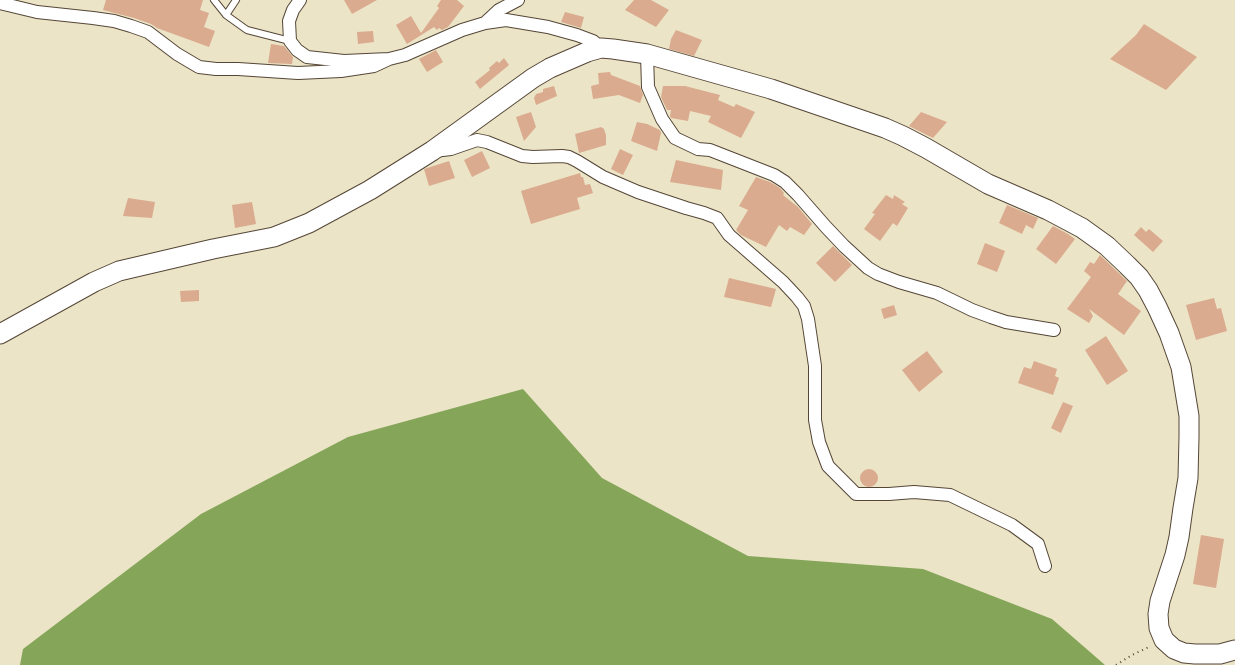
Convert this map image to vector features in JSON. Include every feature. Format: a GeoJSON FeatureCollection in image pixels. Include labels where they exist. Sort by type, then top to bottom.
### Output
{"type":"FeatureCollection","features":[{"type":"Feature","properties":{"kind":"main road"},"geometry":{"type":"LineString","coordinates":[[0,334],[94,282],[119,271],[274,237],[309,223],[370,190],[432,151],[533,78],[550,68],[601,48],[647,54],[771,89],[885,128],[926,148],[988,184],[1048,210],[1082,228],[1107,246],[1128,265],[1139,278],[1169,333],[1181,367],[1188,416],[1188,478],[1175,555],[1160,600],[1159,628],[1164,640],[1174,649],[1184,653],[1220,654],[1235,650]]}},
{"type":"Feature","properties":{"kind":"street"},"geometry":{"type":"LineString","coordinates":[[300,0],[293,10],[289,21],[290,41],[297,50],[307,57],[344,61],[389,59]]}},
{"type":"Feature","properties":{"kind":"street"},"geometry":{"type":"LineString","coordinates":[[486,23],[499,10],[518,0]]}},
{"type":"Feature","properties":{"kind":"street"},"geometry":{"type":"LineString","coordinates":[[0,3],[37,12],[114,21],[132,26],[148,32],[177,54],[199,67],[216,69],[298,73],[332,72],[374,66],[389,59],[405,55],[462,30],[486,23],[506,20],[548,27],[578,35],[593,41],[601,48]]}},
{"type":"Feature","properties":{"kind":"street"},"geometry":{"type":"LineString","coordinates":[[647,54],[648,87],[662,119],[675,138],[698,150],[710,150],[774,175],[785,182],[844,246],[868,268],[878,274],[938,293],[963,306],[1006,322],[1054,330]]}},
{"type":"Feature","properties":{"kind":"street"},"geometry":{"type":"LineString","coordinates":[[432,151],[451,149],[477,140],[522,156],[562,156],[577,160],[603,177],[638,192],[717,218],[729,235],[783,282],[804,306],[808,319],[815,366],[815,420],[819,442],[828,466],[856,494],[914,492],[950,495],[1012,525],[1038,544],[1045,566]]}},
{"type":"Feature","properties":{"kind":"lane"},"geometry":{"type":"LineString","coordinates":[[214,0],[226,15],[247,30],[290,41]]}},
{"type":"Feature","properties":{"kind":"lane"},"geometry":{"type":"LineString","coordinates":[[226,15],[236,0]]}},
{"type":"Feature","properties":{"kind":"path"},"geometry":{"type":"LineString","coordinates":[[1116,665],[1164,640]]}},
{"type":"Feature","properties":{"kind":"green space"},"geometry":{"type":"Polygon","coordinates":[[[523,389],[602,478],[748,556],[923,569],[1052,619],[1105,665],[20,665],[23,649],[201,514],[348,437],[523,389]]]}},
{"type":"Feature","properties":{"kind":"building"},"geometry":{"type":"Polygon","coordinates":[[[106,0],[203,0],[200,10],[209,13],[204,27],[215,31],[209,47],[134,18],[103,10],[106,0]]]}},
{"type":"Feature","properties":{"kind":"building"},"geometry":{"type":"Polygon","coordinates":[[[344,0],[377,0],[352,14],[344,0]]]}},
{"type":"Feature","properties":{"kind":"building"},"geometry":{"type":"Polygon","coordinates":[[[441,0],[457,0],[464,6],[448,27],[437,30],[434,27],[407,44],[396,25],[411,16],[421,33],[439,8],[437,6],[441,0]]]}},
{"type":"Feature","properties":{"kind":"building"},"geometry":{"type":"Polygon","coordinates":[[[634,0],[651,0],[669,10],[656,27],[625,10],[634,0]]]}},
{"type":"Feature","properties":{"kind":"building"},"geometry":{"type":"Polygon","coordinates":[[[565,12],[584,17],[581,28],[561,22],[565,12]]]}},
{"type":"Feature","properties":{"kind":"building"},"geometry":{"type":"Polygon","coordinates":[[[1144,24],[1197,57],[1166,90],[1110,59],[1136,35],[1144,24]]]}},
{"type":"Feature","properties":{"kind":"building"},"geometry":{"type":"Polygon","coordinates":[[[676,30],[702,40],[694,56],[669,49],[671,39],[676,30]]]}},
{"type":"Feature","properties":{"kind":"building"},"geometry":{"type":"Polygon","coordinates":[[[373,31],[374,42],[358,44],[357,32],[373,31]]]}},
{"type":"Feature","properties":{"kind":"building"},"geometry":{"type":"Polygon","coordinates":[[[271,44],[284,46],[293,57],[292,64],[268,63],[271,44]]]}},
{"type":"Feature","properties":{"kind":"building"},"geometry":{"type":"Polygon","coordinates":[[[436,50],[443,62],[427,72],[419,59],[436,50]]]}},
{"type":"Feature","properties":{"kind":"building"},"geometry":{"type":"Polygon","coordinates":[[[504,58],[509,65],[480,89],[475,82],[490,70],[489,68],[497,61],[499,63],[504,58]]]}},
{"type":"Feature","properties":{"kind":"building"},"geometry":{"type":"Polygon","coordinates":[[[610,72],[611,75],[640,86],[643,95],[640,103],[619,95],[593,99],[591,86],[599,84],[598,73],[610,72]]]}},
{"type":"Feature","properties":{"kind":"building"},"geometry":{"type":"Polygon","coordinates":[[[554,86],[557,96],[536,105],[534,98],[536,94],[543,92],[543,89],[554,86]]]}},
{"type":"Feature","properties":{"kind":"building"},"geometry":{"type":"Polygon","coordinates":[[[663,86],[685,86],[720,95],[718,100],[734,107],[736,104],[755,112],[741,138],[708,122],[711,116],[690,111],[688,121],[671,118],[671,110],[667,110],[661,97],[663,86]]]}},
{"type":"Feature","properties":{"kind":"building"},"geometry":{"type":"Polygon","coordinates":[[[531,112],[536,127],[524,141],[516,117],[531,112]]]}},
{"type":"Feature","properties":{"kind":"building"},"geometry":{"type":"Polygon","coordinates":[[[921,112],[947,122],[933,138],[909,126],[921,112]]]}},
{"type":"Feature","properties":{"kind":"building"},"geometry":{"type":"Polygon","coordinates":[[[637,122],[660,130],[657,151],[631,141],[637,122]]]}},
{"type":"Feature","properties":{"kind":"building"},"geometry":{"type":"Polygon","coordinates":[[[601,127],[606,135],[606,145],[579,153],[575,134],[601,127]]]}},
{"type":"Feature","properties":{"kind":"building"},"geometry":{"type":"Polygon","coordinates":[[[620,149],[633,155],[623,175],[611,169],[620,149]]]}},
{"type":"Feature","properties":{"kind":"building"},"geometry":{"type":"Polygon","coordinates":[[[482,151],[490,168],[472,177],[464,160],[482,151]]]}},
{"type":"Feature","properties":{"kind":"building"},"geometry":{"type":"Polygon","coordinates":[[[676,160],[723,170],[721,190],[670,182],[676,160]]]}},
{"type":"Feature","properties":{"kind":"building"},"geometry":{"type":"Polygon","coordinates":[[[449,161],[455,178],[429,186],[424,169],[449,161]]]}},
{"type":"Feature","properties":{"kind":"building"},"geometry":{"type":"Polygon","coordinates":[[[580,173],[585,185],[590,184],[593,193],[577,198],[580,209],[531,224],[521,191],[580,173]]]}},
{"type":"Feature","properties":{"kind":"building"},"geometry":{"type":"Polygon","coordinates":[[[756,177],[780,188],[784,193],[783,195],[798,207],[812,224],[804,235],[790,227],[787,231],[779,225],[766,247],[741,235],[736,230],[748,210],[739,206],[756,177]]]}},
{"type":"Feature","properties":{"kind":"building"},"geometry":{"type":"Polygon","coordinates":[[[886,195],[893,199],[894,195],[905,202],[902,204],[908,208],[897,226],[893,223],[880,241],[864,229],[875,214],[872,213],[886,195]]]}},
{"type":"Feature","properties":{"kind":"building"},"geometry":{"type":"Polygon","coordinates":[[[128,198],[155,202],[152,218],[123,216],[128,198]]]}},
{"type":"Feature","properties":{"kind":"building"},"geometry":{"type":"Polygon","coordinates":[[[252,202],[256,224],[235,228],[232,205],[252,202]]]}},
{"type":"Feature","properties":{"kind":"building"},"geometry":{"type":"Polygon","coordinates":[[[1007,205],[1038,218],[1033,229],[1026,225],[1022,234],[999,223],[1007,205]]]}},
{"type":"Feature","properties":{"kind":"building"},"geometry":{"type":"Polygon","coordinates":[[[1053,226],[1075,239],[1056,264],[1036,249],[1053,226]]]}},
{"type":"Feature","properties":{"kind":"building"},"geometry":{"type":"Polygon","coordinates":[[[1141,227],[1146,232],[1149,229],[1163,241],[1153,252],[1134,235],[1141,227]]]}},
{"type":"Feature","properties":{"kind":"building"},"geometry":{"type":"Polygon","coordinates":[[[985,243],[1005,251],[997,272],[977,264],[985,243]]]}},
{"type":"Feature","properties":{"kind":"building"},"geometry":{"type":"Polygon","coordinates":[[[833,246],[852,265],[835,282],[816,263],[833,246]]]}},
{"type":"Feature","properties":{"kind":"building"},"geometry":{"type":"Polygon","coordinates":[[[1100,255],[1127,281],[1118,294],[1141,311],[1124,335],[1089,309],[1093,316],[1089,323],[1067,309],[1091,277],[1084,271],[1090,262],[1094,264],[1100,255]]]}},
{"type":"Feature","properties":{"kind":"building"},"geometry":{"type":"Polygon","coordinates":[[[729,278],[776,289],[771,307],[724,297],[729,278]]]}},
{"type":"Feature","properties":{"kind":"building"},"geometry":{"type":"Polygon","coordinates":[[[199,290],[199,301],[181,302],[180,291],[199,290]]]}},
{"type":"Feature","properties":{"kind":"building"},"geometry":{"type":"Polygon","coordinates":[[[1214,298],[1217,309],[1221,308],[1227,331],[1196,340],[1186,305],[1214,298]]]}},
{"type":"Feature","properties":{"kind":"building"},"geometry":{"type":"Polygon","coordinates":[[[894,305],[897,315],[884,319],[881,309],[894,305]]]}},
{"type":"Feature","properties":{"kind":"building"},"geometry":{"type":"Polygon","coordinates":[[[1106,336],[1128,371],[1107,385],[1085,350],[1106,336]]]}},
{"type":"Feature","properties":{"kind":"building"},"geometry":{"type":"Polygon","coordinates":[[[927,351],[943,372],[919,392],[902,370],[927,351]]]}},
{"type":"Feature","properties":{"kind":"building"},"geometry":{"type":"Polygon","coordinates":[[[1034,361],[1057,369],[1055,376],[1059,378],[1053,395],[1018,383],[1024,367],[1031,369],[1034,361]]]}},
{"type":"Feature","properties":{"kind":"building"},"geometry":{"type":"Polygon","coordinates":[[[1063,402],[1073,406],[1061,433],[1051,428],[1063,402]]]}},
{"type":"Feature","properties":{"kind":"building"},"geometry":{"type":"Polygon","coordinates":[[[865,469],[873,469],[878,474],[876,485],[865,487],[860,482],[860,474],[865,469]]]}},
{"type":"Feature","properties":{"kind":"building"},"geometry":{"type":"Polygon","coordinates":[[[1201,535],[1224,539],[1216,588],[1193,584],[1201,535]]]}}]}
